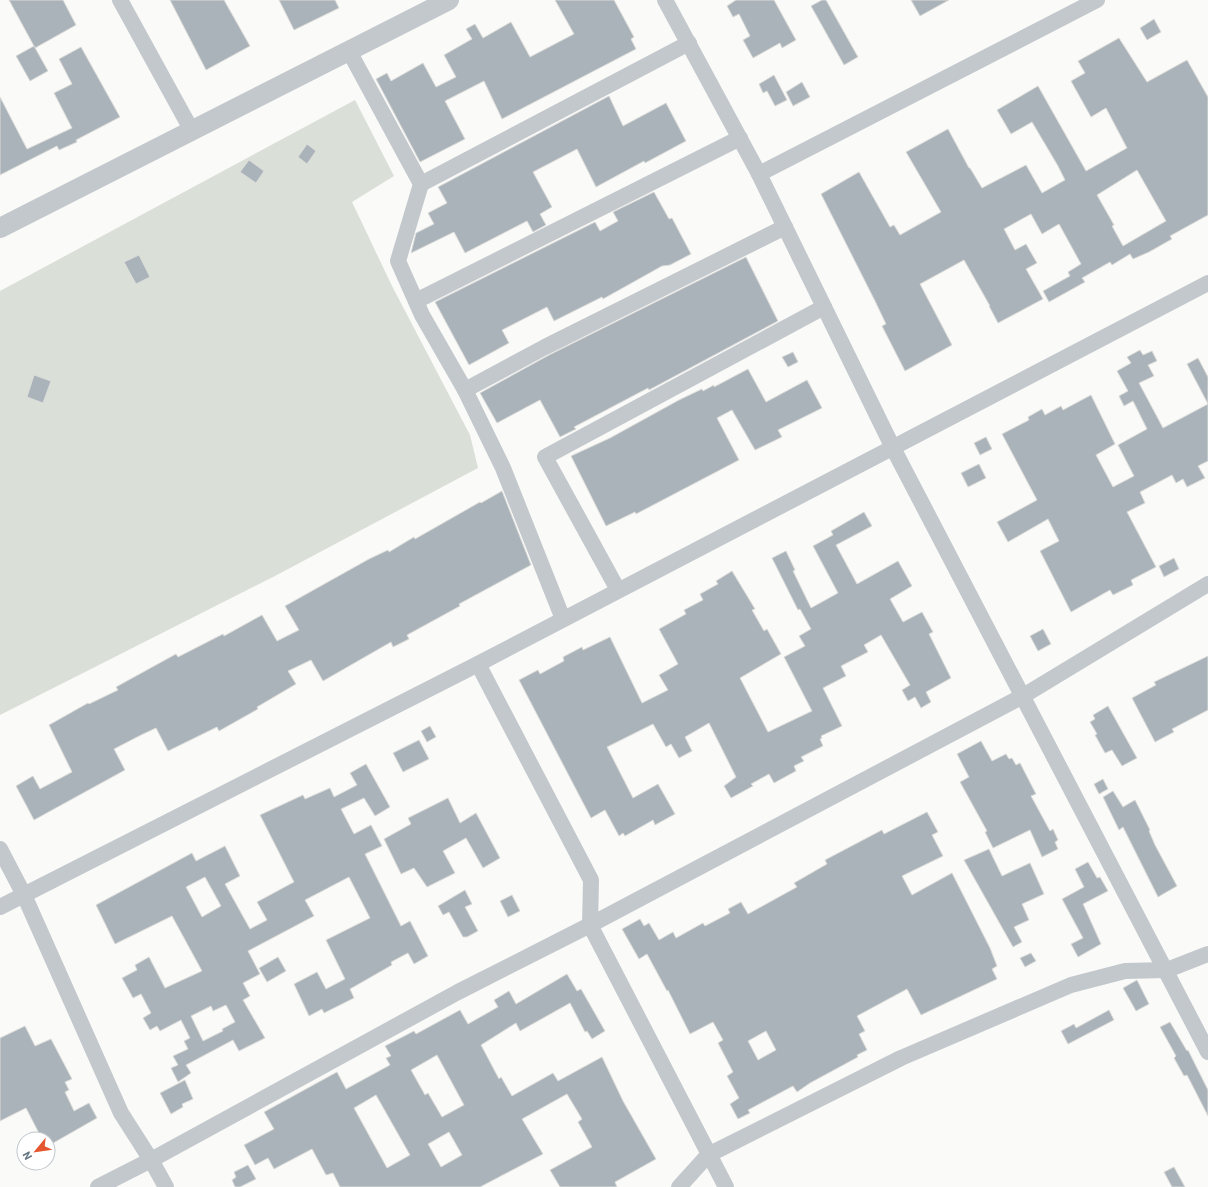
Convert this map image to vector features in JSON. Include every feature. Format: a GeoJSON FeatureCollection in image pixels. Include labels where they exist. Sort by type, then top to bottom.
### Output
{"type":"FeatureCollection","features":[{"type":"Feature","properties":{"kind":"street"},"geometry":{"type":"LineString","coordinates":[[120,0],[192,131]]}},
{"type":"Feature","properties":{"kind":"street"},"geometry":{"type":"LineString","coordinates":[[0,228],[449,0]]}},
{"type":"Feature","properties":{"kind":"street"},"geometry":{"type":"LineString","coordinates":[[666,0],[759,174],[893,448],[1167,970],[1208,1052]]}},
{"type":"Feature","properties":{"kind":"street"},"geometry":{"type":"LineString","coordinates":[[759,174],[1097,0]]}},
{"type":"Feature","properties":{"kind":"street"},"geometry":{"type":"LineString","coordinates":[[421,184],[689,43]]}},
{"type":"Feature","properties":{"kind":"street"},"geometry":{"type":"LineString","coordinates":[[349,51],[421,184],[398,261],[422,315],[465,390],[503,468],[563,619]]}},
{"type":"Feature","properties":{"kind":"street"},"geometry":{"type":"LineString","coordinates":[[416,301],[740,138]]}},
{"type":"Feature","properties":{"kind":"street"},"geometry":{"type":"LineString","coordinates":[[465,390],[545,347],[785,227]]}},
{"type":"Feature","properties":{"kind":"street"},"geometry":{"type":"LineString","coordinates":[[0,907],[478,664],[1208,283]]}},
{"type":"Feature","properties":{"kind":"street"},"geometry":{"type":"LineString","coordinates":[[618,590],[545,457],[824,306]]}},
{"type":"Feature","properties":{"kind":"street"},"geometry":{"type":"LineString","coordinates":[[98,1187],[151,1160],[458,992],[590,925],[1023,696],[1208,584]]}},
{"type":"Feature","properties":{"kind":"street"},"geometry":{"type":"LineString","coordinates":[[478,664],[591,880],[590,925],[708,1155],[726,1187]]}},
{"type":"Feature","properties":{"kind":"street"},"geometry":{"type":"LineString","coordinates":[[0,850],[24,895],[121,1113],[151,1160],[166,1187]]}},
{"type":"Feature","properties":{"kind":"street"},"geometry":{"type":"LineString","coordinates":[[679,1187],[708,1155],[901,1058],[1071,985],[1125,971],[1167,970],[1208,954]]}},
{"type":"Feature","properties":{"kind":"shaded area"},"geometry":{"type":"Polygon","coordinates":[[[355,100],[394,176],[352,202],[392,286],[470,435],[478,468],[275,576],[0,715],[0,291],[355,100]]]}},
{"type":"Feature","properties":{"kind":"building"},"geometry":{"type":"Polygon","coordinates":[[[9,0],[63,0],[76,25],[35,48],[9,0]]]}},
{"type":"Feature","properties":{"kind":"building"},"geometry":{"type":"Polygon","coordinates":[[[170,0],[224,0],[250,46],[206,70],[170,0]]]}},
{"type":"Feature","properties":{"kind":"building"},"geometry":{"type":"Polygon","coordinates":[[[279,0],[335,0],[339,8],[294,30],[279,0]]]}},
{"type":"Feature","properties":{"kind":"building"},"geometry":{"type":"Polygon","coordinates":[[[555,0],[614,0],[634,37],[631,39],[636,49],[502,119],[484,81],[445,101],[465,139],[420,162],[376,79],[387,73],[391,81],[423,63],[436,87],[456,77],[444,55],[472,39],[466,29],[475,24],[483,38],[511,22],[530,57],[574,34],[555,0]]]}},
{"type":"Feature","properties":{"kind":"building"},"geometry":{"type":"Polygon","coordinates":[[[736,0],[774,0],[796,40],[782,48],[780,43],[753,58],[743,40],[750,36],[739,14],[733,17],[727,6],[736,0]]]}},
{"type":"Feature","properties":{"kind":"building"},"geometry":{"type":"Polygon","coordinates":[[[822,0],[826,0],[858,57],[844,65],[811,6],[822,0]]]}},
{"type":"Feature","properties":{"kind":"building"},"geometry":{"type":"Polygon","coordinates":[[[911,0],[949,0],[920,16],[911,0]]]}},
{"type":"Feature","properties":{"kind":"building"},"geometry":{"type":"Polygon","coordinates":[[[1154,19],[1161,32],[1147,40],[1140,28],[1154,19]]]}},
{"type":"Feature","properties":{"kind":"building"},"geometry":{"type":"Polygon","coordinates":[[[1119,38],[1147,82],[1187,60],[1208,97],[1208,215],[1170,236],[1172,239],[1149,252],[1133,259],[1130,254],[1112,265],[1110,262],[1082,278],[1085,282],[1049,302],[1043,291],[1070,276],[1068,272],[1081,264],[1059,224],[1042,234],[1031,214],[1004,229],[1015,250],[1026,244],[1037,263],[1026,269],[1043,299],[998,323],[964,260],[920,284],[952,345],[905,371],[882,326],[886,324],[821,194],[859,172],[890,227],[894,225],[900,235],[941,212],[906,152],[948,129],[969,168],[982,188],[1026,165],[1042,193],[1065,180],[1058,166],[1032,122],[1011,134],[997,110],[1038,86],[1086,171],[1127,148],[1106,108],[1091,117],[1071,81],[1085,73],[1078,61],[1119,38]],[[1137,170],[1097,195],[1114,225],[1112,226],[1123,246],[1166,221],[1137,170]]]}},
{"type":"Feature","properties":{"kind":"building"},"geometry":{"type":"Polygon","coordinates":[[[34,46],[48,71],[30,81],[16,56],[34,46]]]}},
{"type":"Feature","properties":{"kind":"building"},"geometry":{"type":"Polygon","coordinates":[[[81,47],[120,117],[76,140],[77,142],[59,150],[57,146],[0,175],[0,97],[27,149],[72,128],[54,93],[72,84],[59,59],[81,47]]]}},
{"type":"Feature","properties":{"kind":"building"},"geometry":{"type":"Polygon","coordinates":[[[774,75],[787,100],[775,106],[767,91],[763,93],[759,84],[774,75]]]}},
{"type":"Feature","properties":{"kind":"building"},"geometry":{"type":"Polygon","coordinates":[[[802,82],[810,97],[793,106],[786,92],[802,82]]]}},
{"type":"Feature","properties":{"kind":"building"},"geometry":{"type":"Polygon","coordinates":[[[609,96],[623,126],[666,103],[686,141],[645,163],[644,161],[596,187],[577,149],[533,172],[552,207],[540,214],[546,225],[533,232],[527,221],[465,253],[454,232],[411,253],[416,233],[434,224],[428,213],[447,203],[438,187],[609,96]]]}},
{"type":"Feature","properties":{"kind":"building"},"geometry":{"type":"Polygon","coordinates":[[[307,144],[316,151],[307,164],[298,157],[307,144]]]}},
{"type":"Feature","properties":{"kind":"building"},"geometry":{"type":"Polygon","coordinates":[[[249,160],[264,171],[256,183],[240,172],[249,160]]]}},
{"type":"Feature","properties":{"kind":"building"},"geometry":{"type":"Polygon","coordinates":[[[654,192],[669,219],[672,218],[691,254],[670,265],[662,266],[603,299],[602,297],[554,321],[547,307],[502,330],[509,343],[469,365],[435,302],[595,222],[600,231],[618,221],[613,212],[654,192]]]}},
{"type":"Feature","properties":{"kind":"building"},"geometry":{"type":"Polygon","coordinates":[[[139,255],[150,277],[136,284],[124,262],[139,255]]]}},
{"type":"Feature","properties":{"kind":"building"},"geometry":{"type":"Polygon","coordinates":[[[746,257],[778,321],[649,390],[648,388],[574,427],[576,429],[560,437],[540,400],[497,423],[480,393],[549,355],[746,257]]]}},
{"type":"Feature","properties":{"kind":"building"},"geometry":{"type":"Polygon","coordinates":[[[1140,350],[1143,355],[1152,351],[1157,361],[1148,365],[1154,376],[1139,383],[1163,428],[1208,404],[1208,461],[1198,466],[1205,478],[1187,487],[1183,479],[1176,483],[1172,475],[1140,492],[1145,503],[1127,512],[1156,567],[1131,580],[1133,585],[1113,595],[1110,590],[1071,612],[1040,551],[1059,541],[1048,519],[1008,542],[997,522],[1037,500],[1002,434],[1029,420],[1028,417],[1042,409],[1045,415],[1061,406],[1063,410],[1091,395],[1115,444],[1096,455],[1113,487],[1134,476],[1118,445],[1147,429],[1133,401],[1124,406],[1119,396],[1128,391],[1117,371],[1131,363],[1127,357],[1140,350]]]}},
{"type":"Feature","properties":{"kind":"building"},"geometry":{"type":"Polygon","coordinates":[[[793,352],[798,362],[788,367],[782,357],[793,352]]]}},
{"type":"Feature","properties":{"kind":"building"},"geometry":{"type":"Polygon","coordinates":[[[1198,358],[1208,377],[1208,404],[1187,364],[1198,358]]]}},
{"type":"Feature","properties":{"kind":"building"},"geometry":{"type":"Polygon","coordinates":[[[748,369],[766,402],[807,380],[822,408],[778,430],[782,437],[755,450],[732,410],[717,418],[739,460],[636,514],[635,512],[606,526],[571,456],[610,438],[679,400],[702,389],[703,391],[714,385],[714,387],[748,369]]]}},
{"type":"Feature","properties":{"kind":"building"},"geometry":{"type":"Polygon","coordinates":[[[34,375],[51,381],[43,403],[27,397],[34,375]]]}},
{"type":"Feature","properties":{"kind":"building"},"geometry":{"type":"Polygon","coordinates":[[[986,437],[992,449],[980,455],[974,443],[986,437]]]}},
{"type":"Feature","properties":{"kind":"building"},"geometry":{"type":"Polygon","coordinates":[[[979,464],[986,478],[968,487],[961,473],[979,464]]]}},
{"type":"Feature","properties":{"kind":"building"},"geometry":{"type":"Polygon","coordinates":[[[502,491],[531,565],[459,604],[460,606],[407,635],[409,639],[393,647],[391,642],[323,681],[311,660],[288,671],[296,684],[257,707],[258,709],[219,731],[217,727],[168,751],[156,728],[141,735],[114,749],[125,770],[34,820],[16,786],[33,776],[40,789],[72,772],[49,725],[88,703],[89,704],[118,690],[116,687],[176,654],[178,657],[223,634],[224,636],[262,615],[277,641],[299,630],[285,606],[369,559],[388,550],[389,552],[414,537],[415,539],[502,491]]]}},
{"type":"Feature","properties":{"kind":"building"},"geometry":{"type":"Polygon","coordinates":[[[864,512],[872,526],[836,545],[857,584],[898,561],[912,586],[890,599],[903,622],[922,612],[933,632],[929,634],[951,678],[926,692],[931,702],[921,708],[915,697],[908,701],[902,690],[910,685],[881,635],[864,645],[868,652],[841,666],[846,676],[823,688],[842,726],[821,736],[822,738],[820,739],[823,746],[801,757],[804,761],[794,766],[796,771],[774,783],[769,774],[751,784],[753,786],[731,798],[724,786],[736,777],[709,723],[685,737],[692,751],[679,758],[671,744],[666,747],[653,724],[607,747],[633,798],[658,784],[675,814],[655,825],[653,820],[625,836],[623,833],[619,836],[605,810],[591,818],[519,680],[538,670],[540,674],[564,661],[563,657],[582,647],[583,650],[610,637],[642,703],[668,690],[659,675],[678,664],[659,629],[686,614],[684,610],[703,600],[700,594],[718,584],[716,581],[732,571],[755,609],[752,610],[764,631],[767,629],[781,654],[740,678],[768,732],[812,711],[784,657],[805,646],[799,636],[811,629],[800,609],[798,610],[772,558],[786,551],[795,570],[793,571],[811,608],[838,593],[813,546],[833,535],[831,531],[864,512]]]}},
{"type":"Feature","properties":{"kind":"building"},"geometry":{"type":"Polygon","coordinates":[[[1174,558],[1179,569],[1164,577],[1159,566],[1174,558]]]}},
{"type":"Feature","properties":{"kind":"building"},"geometry":{"type":"Polygon","coordinates":[[[1043,629],[1051,644],[1038,651],[1030,636],[1043,629]]]}},
{"type":"Feature","properties":{"kind":"building"},"geometry":{"type":"Polygon","coordinates":[[[1208,656],[1208,710],[1172,729],[1174,732],[1155,742],[1132,698],[1156,685],[1154,682],[1208,656]]]}},
{"type":"Feature","properties":{"kind":"building"},"geometry":{"type":"Polygon","coordinates":[[[1108,706],[1137,758],[1122,766],[1112,750],[1105,753],[1090,722],[1095,719],[1093,715],[1108,706]]]}},
{"type":"Feature","properties":{"kind":"building"},"geometry":{"type":"Polygon","coordinates":[[[430,726],[436,737],[427,742],[421,731],[430,726]]]}},
{"type":"Feature","properties":{"kind":"building"},"geometry":{"type":"Polygon","coordinates":[[[419,740],[429,759],[403,772],[393,753],[419,740]]]}},
{"type":"Feature","properties":{"kind":"building"},"geometry":{"type":"Polygon","coordinates":[[[981,741],[992,761],[1006,754],[1009,759],[1012,758],[1016,765],[1020,763],[1036,794],[1031,796],[1050,831],[1053,829],[1058,840],[1055,842],[1058,849],[1042,857],[1030,830],[993,848],[985,832],[987,831],[960,782],[969,777],[957,754],[981,741]]]}},
{"type":"Feature","properties":{"kind":"building"},"geometry":{"type":"Polygon","coordinates":[[[366,764],[390,807],[375,816],[364,798],[341,809],[354,834],[371,825],[382,846],[365,854],[401,926],[410,921],[428,956],[414,964],[408,953],[391,962],[392,965],[350,989],[354,998],[324,1013],[322,1009],[309,1016],[294,984],[317,972],[326,989],[345,979],[326,940],[370,918],[349,877],[305,900],[314,916],[248,951],[260,974],[243,983],[250,996],[243,1000],[265,1038],[239,1051],[233,1040],[186,1065],[191,1073],[178,1082],[171,1068],[178,1065],[173,1056],[188,1049],[184,1041],[190,1038],[181,1020],[160,1031],[157,1026],[150,1030],[143,1018],[151,1013],[141,994],[133,998],[122,978],[137,970],[135,965],[149,957],[165,988],[202,971],[172,916],[115,944],[96,905],[192,853],[196,861],[225,846],[240,876],[225,884],[250,929],[267,920],[257,902],[294,882],[260,815],[303,795],[305,799],[330,788],[334,797],[357,785],[350,773],[366,764]],[[205,877],[186,887],[202,917],[221,906],[205,877]],[[226,1005],[213,1011],[211,1006],[191,1016],[203,1041],[223,1031],[222,1029],[235,1022],[226,1005]]]}},
{"type":"Feature","properties":{"kind":"building"},"geometry":{"type":"Polygon","coordinates":[[[1103,779],[1108,789],[1099,794],[1094,784],[1103,779]]]}},
{"type":"Feature","properties":{"kind":"building"},"geometry":{"type":"Polygon","coordinates":[[[1113,791],[1123,807],[1135,800],[1150,830],[1149,831],[1155,845],[1177,886],[1158,897],[1123,827],[1119,830],[1103,797],[1113,791]]]}},
{"type":"Feature","properties":{"kind":"building"},"geometry":{"type":"Polygon","coordinates":[[[448,798],[460,823],[476,813],[500,858],[483,868],[466,838],[443,851],[455,873],[427,887],[414,868],[401,874],[384,839],[411,824],[408,818],[448,798]]]}},
{"type":"Feature","properties":{"kind":"building"},"geometry":{"type":"Polygon","coordinates":[[[927,812],[938,832],[932,835],[943,856],[902,876],[912,895],[952,873],[990,948],[997,966],[992,969],[997,979],[921,1015],[907,989],[857,1016],[865,1031],[859,1034],[867,1050],[857,1055],[858,1057],[810,1083],[797,1092],[793,1086],[748,1110],[750,1113],[738,1119],[730,1104],[739,1098],[727,1076],[733,1072],[718,1043],[723,1040],[713,1022],[690,1034],[668,990],[667,991],[647,954],[639,959],[622,929],[640,919],[644,926],[649,923],[659,940],[673,932],[676,938],[703,923],[705,926],[730,913],[728,909],[741,902],[748,914],[797,887],[794,883],[827,864],[825,860],[882,830],[884,834],[927,812]],[[766,1031],[748,1041],[758,1060],[776,1050],[766,1031]]]}},
{"type":"Feature","properties":{"kind":"building"},"geometry":{"type":"Polygon","coordinates":[[[989,849],[1002,876],[1030,863],[1044,894],[1022,904],[1029,920],[1014,927],[1022,942],[1013,947],[964,860],[989,849]]]}},
{"type":"Feature","properties":{"kind":"building"},"geometry":{"type":"Polygon","coordinates":[[[1088,862],[1097,878],[1100,877],[1108,891],[1083,904],[1101,944],[1078,957],[1071,944],[1083,938],[1062,899],[1084,887],[1075,869],[1088,862]]]}},
{"type":"Feature","properties":{"kind":"building"},"geometry":{"type":"Polygon","coordinates":[[[465,890],[472,904],[465,907],[478,931],[467,937],[463,937],[449,912],[443,915],[438,906],[465,890]]]}},
{"type":"Feature","properties":{"kind":"building"},"geometry":{"type":"Polygon","coordinates":[[[512,895],[520,911],[508,917],[500,901],[512,895]]]}},
{"type":"Feature","properties":{"kind":"building"},"geometry":{"type":"Polygon","coordinates":[[[1031,953],[1036,961],[1025,967],[1020,958],[1031,953]]]}},
{"type":"Feature","properties":{"kind":"building"},"geometry":{"type":"Polygon","coordinates":[[[278,957],[286,971],[267,982],[259,968],[278,957]]]}},
{"type":"Feature","properties":{"kind":"building"},"geometry":{"type":"Polygon","coordinates":[[[567,974],[577,991],[581,989],[605,1031],[592,1039],[587,1031],[585,1032],[570,1003],[520,1031],[516,1023],[481,1045],[499,1079],[501,1077],[512,1096],[553,1073],[558,1081],[602,1057],[623,1101],[656,1159],[615,1182],[617,1187],[560,1187],[550,1170],[592,1147],[578,1122],[582,1119],[567,1094],[522,1119],[543,1154],[480,1187],[340,1187],[333,1173],[326,1175],[312,1149],[274,1169],[268,1158],[255,1165],[244,1145],[274,1129],[264,1112],[337,1072],[346,1089],[390,1065],[386,1058],[391,1056],[385,1046],[414,1031],[416,1034],[460,1010],[468,1024],[498,1007],[494,1000],[509,991],[516,1004],[567,974]],[[437,1055],[411,1070],[425,1095],[428,1093],[442,1117],[464,1105],[437,1055]],[[376,1095],[354,1108],[387,1168],[410,1155],[376,1095]],[[449,1132],[428,1144],[441,1167],[462,1155],[449,1132]]]}},
{"type":"Feature","properties":{"kind":"building"},"geometry":{"type":"Polygon","coordinates":[[[1137,980],[1149,1004],[1136,1011],[1123,988],[1137,980]]]}},
{"type":"Feature","properties":{"kind":"building"},"geometry":{"type":"Polygon","coordinates":[[[1109,1010],[1114,1020],[1068,1044],[1061,1031],[1074,1024],[1076,1028],[1109,1010]]]}},
{"type":"Feature","properties":{"kind":"building"},"geometry":{"type":"Polygon","coordinates":[[[1170,1022],[1187,1051],[1188,1050],[1208,1090],[1208,1116],[1187,1075],[1184,1076],[1174,1058],[1176,1056],[1160,1027],[1170,1022]]]}},
{"type":"Feature","properties":{"kind":"building"},"geometry":{"type":"Polygon","coordinates":[[[25,1026],[35,1046],[51,1039],[72,1079],[65,1082],[69,1090],[65,1092],[74,1111],[89,1103],[97,1118],[56,1141],[56,1131],[38,1131],[26,1108],[0,1121],[0,1038],[25,1026]]]}},
{"type":"Feature","properties":{"kind":"building"},"geometry":{"type":"Polygon","coordinates":[[[185,1080],[193,1099],[182,1104],[183,1107],[171,1114],[160,1093],[185,1080]]]}},
{"type":"Feature","properties":{"kind":"building"},"geometry":{"type":"Polygon","coordinates":[[[248,1165],[256,1179],[240,1187],[235,1187],[232,1180],[236,1177],[234,1172],[248,1165]]]}},
{"type":"Feature","properties":{"kind":"building"},"geometry":{"type":"Polygon","coordinates":[[[1174,1167],[1185,1187],[1172,1187],[1164,1172],[1174,1167]]]}}]}
